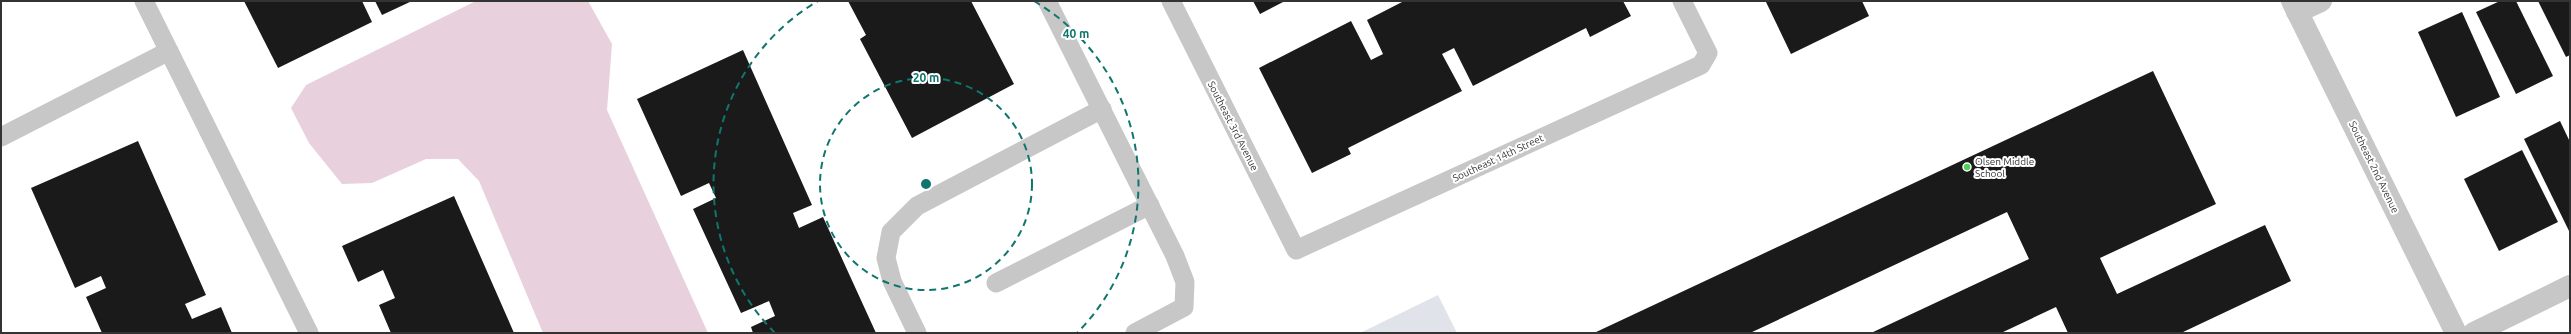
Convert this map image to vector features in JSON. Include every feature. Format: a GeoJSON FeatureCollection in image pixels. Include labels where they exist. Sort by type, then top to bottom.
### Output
{"type":"FeatureCollection","features":[{"type":"Feature","properties":{"kind":"street"},"geometry":{"type":"LineString","coordinates":[[2294,7],[2320,1]]}},
{"type":"Feature","properties":{"kind":"street","name":"Southeast 2nd Avenue"},"geometry":{"type":"LineString","coordinates":[[2294,7],[2456,333]]}},
{"type":"Feature","properties":{"kind":"street"},"geometry":{"type":"LineString","coordinates":[[2474,333],[2570,286]]}},
{"type":"Feature","properties":{"kind":"lane"},"geometry":{"type":"LineString","coordinates":[[144,1],[309,333]]}},
{"type":"Feature","properties":{"kind":"lane"},"geometry":{"type":"LineString","coordinates":[[1047,1],[1150,205],[1175,256],[1185,282],[1184,307],[1135,333]]}},
{"type":"Feature","properties":{"kind":"lane","name":"Southeast 3rd Avenue"},"geometry":{"type":"LineString","coordinates":[[1171,1],[1296,250]]}},
{"type":"Feature","properties":{"kind":"lane","name":"Southeast 14th Street"},"geometry":{"type":"LineString","coordinates":[[1296,250],[1701,65],[1708,52],[1682,1]]}},
{"type":"Feature","properties":{"kind":"lane"},"geometry":{"type":"LineString","coordinates":[[1,137],[169,51]]}},
{"type":"Feature","properties":{"kind":"lane"},"geometry":{"type":"LineString","coordinates":[[917,333],[892,281],[886,258],[891,232],[917,206],[1102,109]]}},
{"type":"Feature","properties":{"kind":"lane"},"geometry":{"type":"LineString","coordinates":[[996,283],[1150,205]]}},
{"type":"Feature","properties":{"kind":"shaded area"},"geometry":{"type":"Polygon","coordinates":[[[476,1],[588,1],[612,44],[607,110],[708,333],[543,333],[479,181],[458,159],[426,159],[372,183],[342,184],[309,143],[291,108],[306,85],[476,1]]]}},
{"type":"Feature","properties":{"kind":"shaded area"},"geometry":{"type":"Polygon","coordinates":[[[1438,295],[1457,333],[1360,333],[1438,295]]]}},
{"type":"Feature","properties":{"kind":"building"},"geometry":{"type":"Polygon","coordinates":[[[244,1],[362,1],[372,22],[278,68],[244,1]]]}},
{"type":"Feature","properties":{"kind":"building"},"geometry":{"type":"Polygon","coordinates":[[[375,1],[412,1],[382,15],[375,1]]]}},
{"type":"Feature","properties":{"kind":"building"},"geometry":{"type":"Polygon","coordinates":[[[848,1],[971,1],[1014,84],[912,138],[860,39],[866,35],[848,1]]]}},
{"type":"Feature","properties":{"kind":"building"},"geometry":{"type":"Polygon","coordinates":[[[1253,1],[1285,1],[1260,14],[1253,1]]]}},
{"type":"Feature","properties":{"kind":"building"},"geometry":{"type":"Polygon","coordinates":[[[1404,1],[1623,1],[1631,16],[1590,37],[1586,28],[1473,86],[1454,48],[1442,54],[1462,91],[1348,148],[1351,154],[1312,173],[1259,68],[1351,21],[1371,60],[1383,54],[1367,20],[1404,1]]]}},
{"type":"Feature","properties":{"kind":"building"},"geometry":{"type":"Polygon","coordinates":[[[1862,1],[1869,16],[1791,54],[1766,2],[1862,1]]]}},
{"type":"Feature","properties":{"kind":"building"},"geometry":{"type":"Polygon","coordinates":[[[2500,1],[2516,1],[2553,76],[2516,94],[2476,12],[2500,1]]]}},
{"type":"Feature","properties":{"kind":"building"},"geometry":{"type":"Polygon","coordinates":[[[2538,1],[2570,1],[2570,55],[2566,57],[2538,1]]]}},
{"type":"Feature","properties":{"kind":"building"},"geometry":{"type":"Polygon","coordinates":[[[2462,12],[2500,97],[2456,117],[2418,32],[2462,12]]]}},
{"type":"Feature","properties":{"kind":"building"},"geometry":{"type":"Polygon","coordinates":[[[743,50],[812,205],[793,213],[799,228],[823,217],[876,333],[753,333],[751,327],[775,316],[769,301],[741,313],[693,209],[716,198],[709,183],[681,196],[637,99],[743,50]]]}},
{"type":"Feature","properties":{"kind":"building"},"geometry":{"type":"Polygon","coordinates":[[[2153,71],[2216,204],[2100,258],[2117,294],[2265,225],[2291,281],[2181,333],[2068,333],[2056,307],[2001,333],[1871,333],[2029,259],[2007,212],[1750,333],[1594,333],[2153,71]]]}},
{"type":"Feature","properties":{"kind":"building"},"geometry":{"type":"Polygon","coordinates":[[[2560,121],[2570,142],[2570,233],[2524,139],[2560,121]]]}},
{"type":"Feature","properties":{"kind":"building"},"geometry":{"type":"Polygon","coordinates":[[[138,141],[206,295],[185,304],[192,319],[221,307],[232,333],[102,333],[86,297],[106,288],[101,276],[75,288],[31,188],[138,141]]]}},
{"type":"Feature","properties":{"kind":"building"},"geometry":{"type":"Polygon","coordinates":[[[2522,150],[2558,222],[2499,251],[2464,179],[2522,150]]]}},
{"type":"Feature","properties":{"kind":"building"},"geometry":{"type":"Polygon","coordinates":[[[454,196],[514,333],[391,333],[379,305],[395,298],[383,270],[358,282],[342,246],[454,196]]]}},
{"type":"Feature","properties":{"kind":"place","name":"Olsen Middle School"},"geometry":{"type":"Point","coordinates":[1967,167]}}]}
